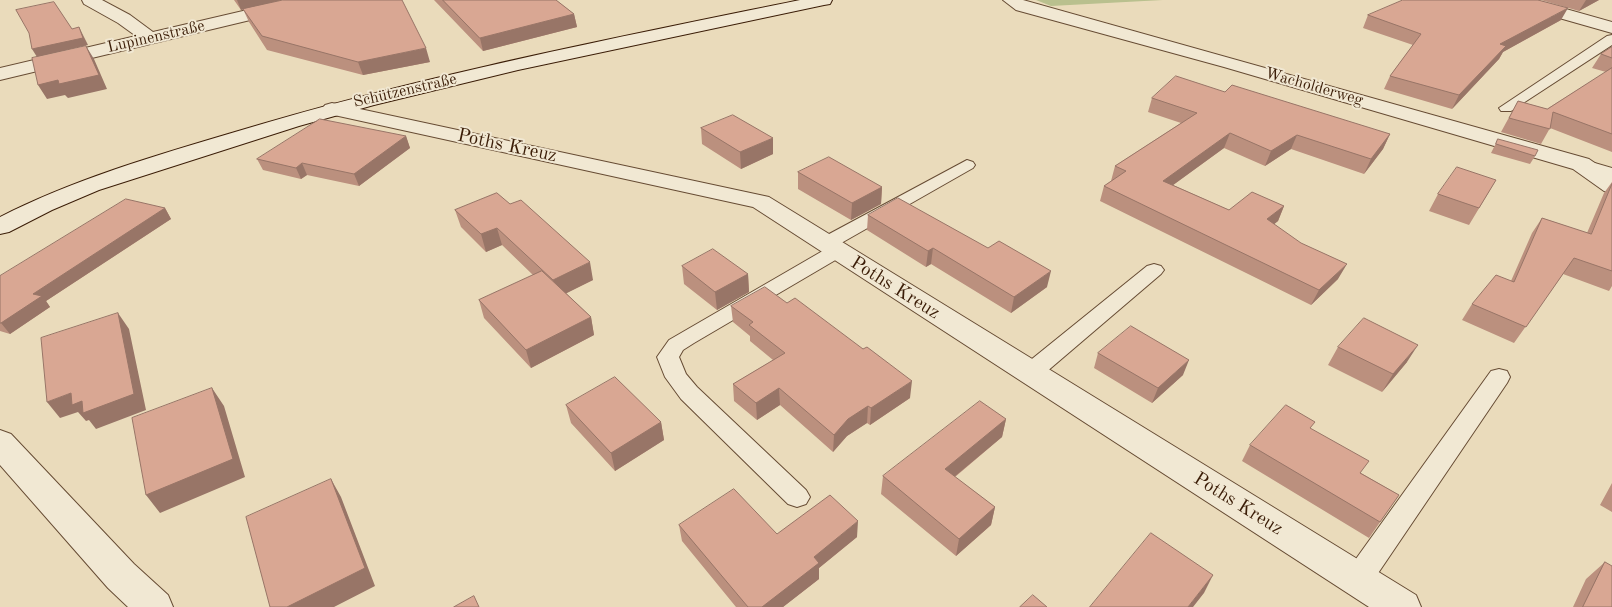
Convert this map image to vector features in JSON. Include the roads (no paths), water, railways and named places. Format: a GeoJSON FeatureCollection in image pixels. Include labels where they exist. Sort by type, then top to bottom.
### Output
{"type":"FeatureCollection","features":[{"type":"Feature","properties":{"kind":"street"},"geometry":{"type":"LineString","coordinates":[[90,0],[124,19],[152,39]]}},
{"type":"Feature","properties":{"kind":"street","name":"Lupinenstraße"},"geometry":{"type":"LineString","coordinates":[[0,74],[311,0]]}},
{"type":"Feature","properties":{"kind":"street","name":"Schützenstraße"},"geometry":{"type":"LineString","coordinates":[[0,227],[50,201],[116,176],[332,109],[384,95],[545,58],[824,0]]}},
{"type":"Feature","properties":{"kind":"street","name":"Wacholderweg"},"geometry":{"type":"LineString","coordinates":[[1011,0],[1022,6],[1231,63],[1581,164],[1612,186]]}},
{"type":"Feature","properties":{"kind":"street"},"geometry":{"type":"LineString","coordinates":[[1516,0],[1612,28]]}},
{"type":"Feature","properties":{"kind":"street","name":"Poths Kreuz"},"geometry":{"type":"LineString","coordinates":[[332,109],[761,202],[1402,607]]}},
{"type":"Feature","properties":{"kind":"street"},"geometry":{"type":"LineString","coordinates":[[0,442],[121,576],[154,607]]}},
{"type":"Feature","properties":{"kind":"lane"},"geometry":{"type":"LineString","coordinates":[[1506,108],[1612,39]]}},
{"type":"Feature","properties":{"kind":"lane"},"geometry":{"type":"LineString","coordinates":[[1581,164],[1612,173]]}},
{"type":"Feature","properties":{"kind":"lane"},"geometry":{"type":"LineString","coordinates":[[797,497],[689,393],[676,378],[668,357],[676,345],[967,165]]}},
{"type":"Feature","properties":{"kind":"lane"},"geometry":{"type":"LineString","coordinates":[[1030,373],[1154,270]]}},
{"type":"Feature","properties":{"kind":"lane"},"geometry":{"type":"LineString","coordinates":[[1358,579],[1499,377]]}}]}
